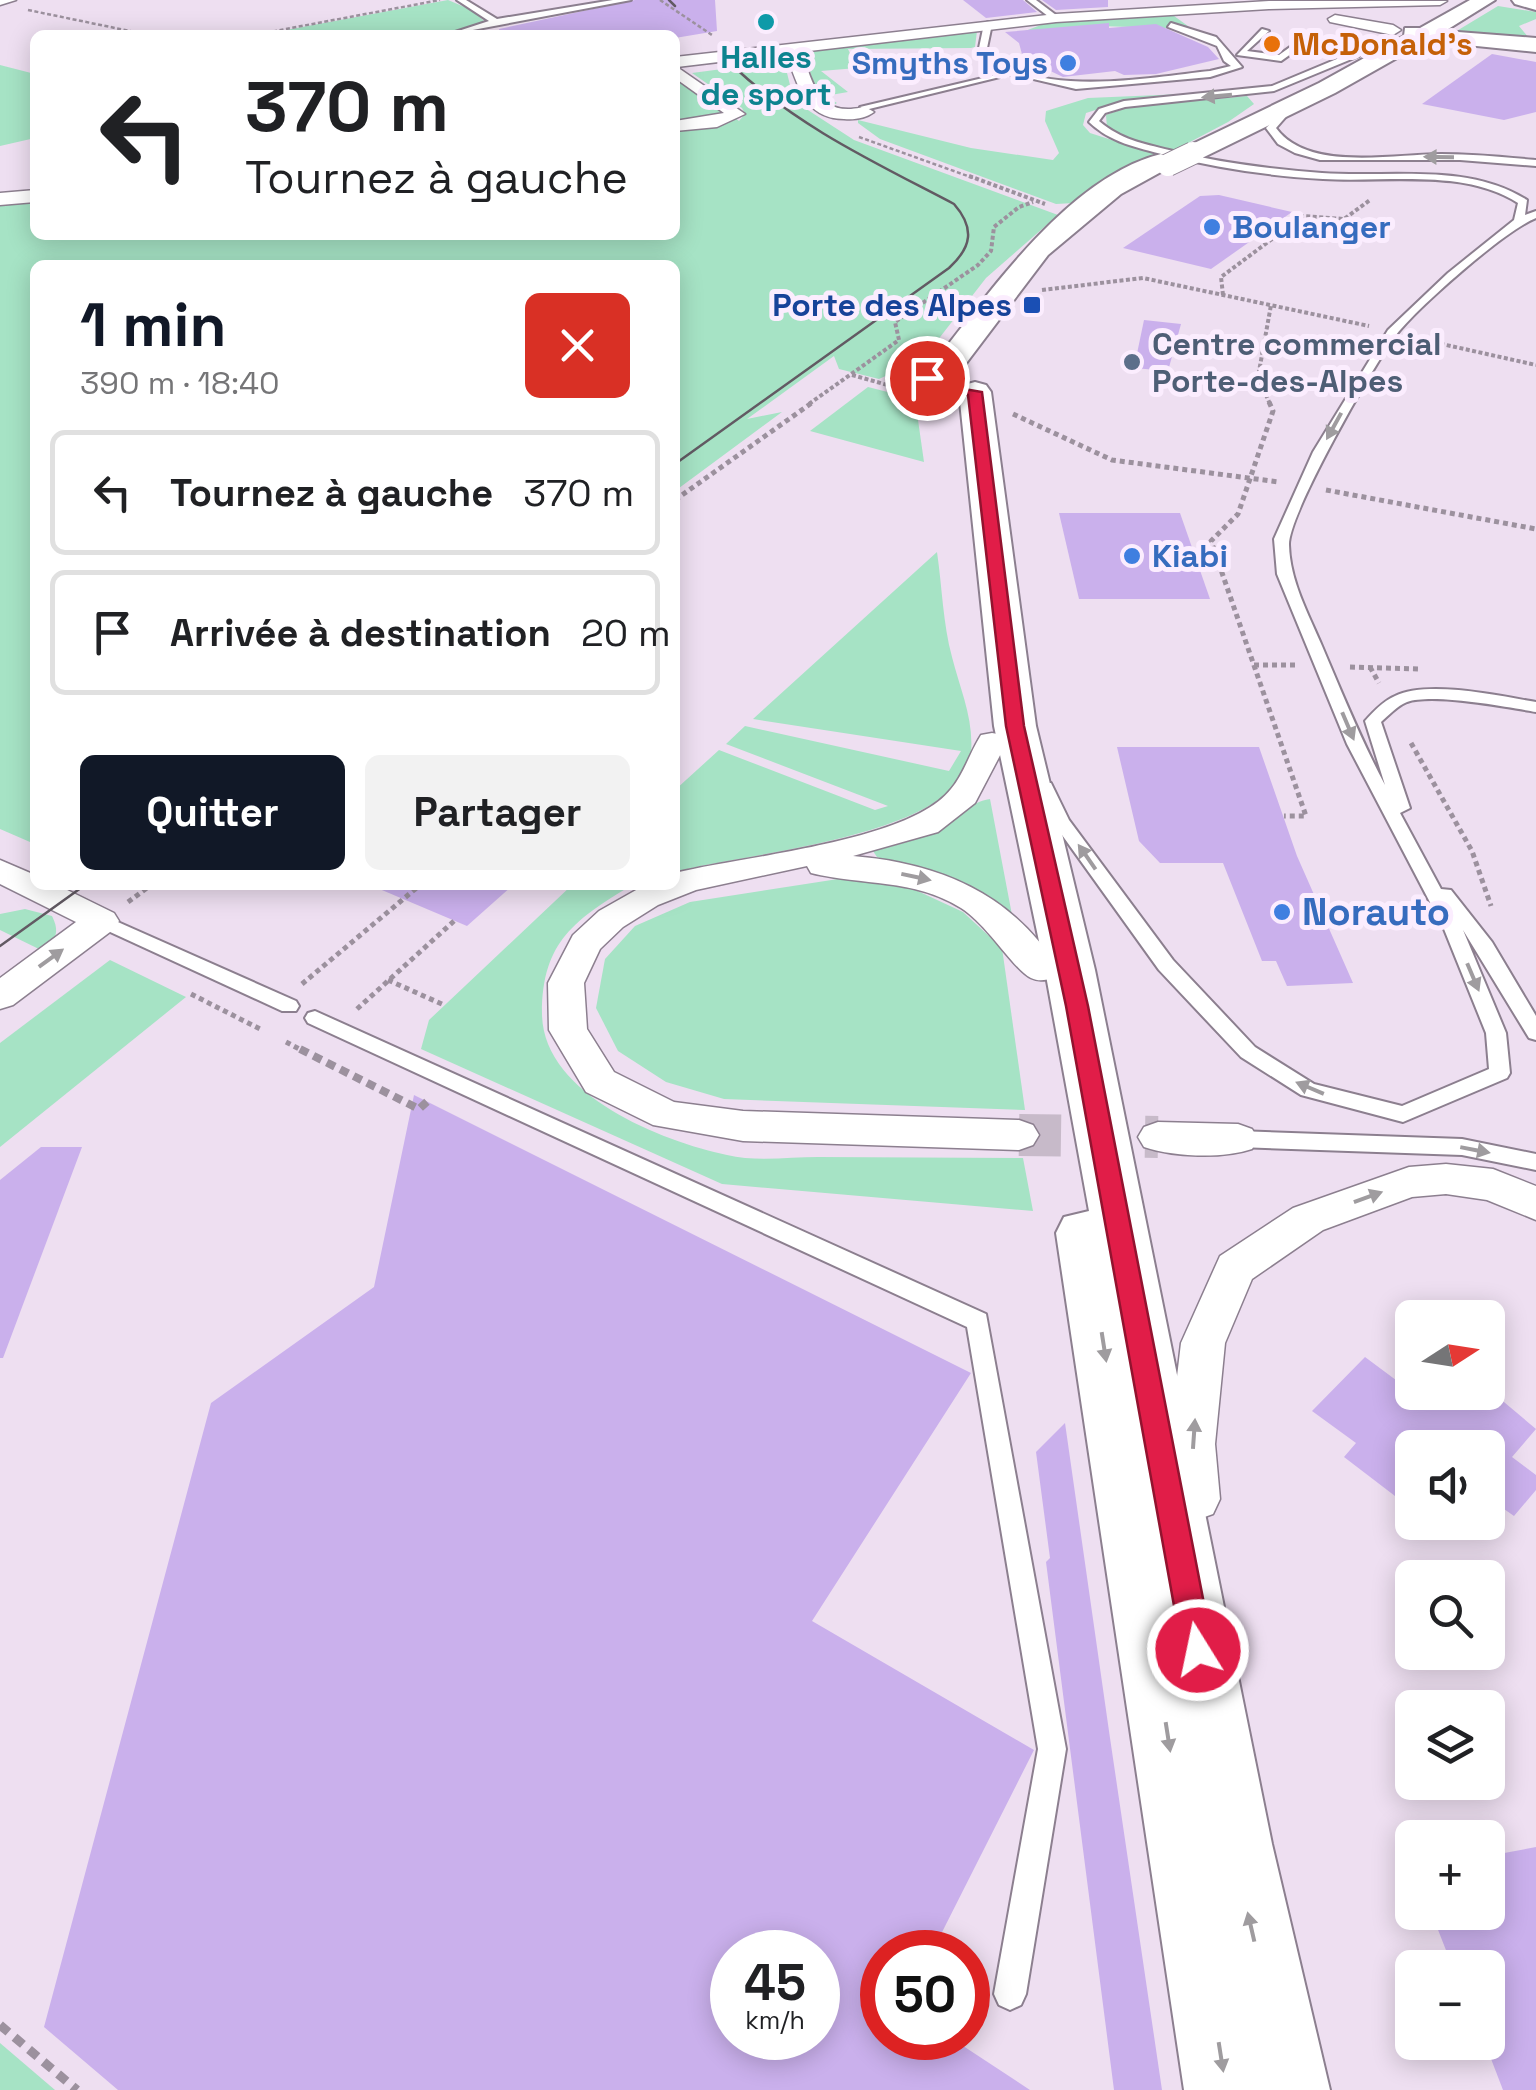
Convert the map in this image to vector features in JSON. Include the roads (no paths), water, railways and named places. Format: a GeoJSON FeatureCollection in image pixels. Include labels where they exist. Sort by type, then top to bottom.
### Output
{"type":"FeatureCollection","features":[{"type":"Feature","properties":{"kind":"main road"},"geometry":{"type":"LineString","coordinates":[[1177,158],[1333,71],[1441,0],[1469,0]]}},
{"type":"Feature","properties":{"kind":"main road"},"geometry":{"type":"LineString","coordinates":[[1428,36],[1423,23],[1438,12],[1441,0]]}},
{"type":"Feature","properties":{"kind":"main road"},"geometry":{"type":"LineString","coordinates":[[1288,2090],[1233,1844],[1108,1166],[1004,734],[962,535],[967,388],[1038,249],[1112,188],[1327,88],[1428,36],[1486,0],[1536,6]]}},
{"type":"Feature","properties":{"kind":"main road"},"geometry":{"type":"LineString","coordinates":[[1522,0],[1536,6]]}},
{"type":"Feature","properties":{"kind":"main road"},"geometry":{"type":"LineString","coordinates":[[1536,23],[1526,30],[1536,36]]}},
{"type":"Feature","properties":{"kind":"main road"},"geometry":{"type":"LineString","coordinates":[[1393,30],[1486,43],[1536,45]]}},
{"type":"Feature","properties":{"kind":"main road"},"geometry":{"type":"LineString","coordinates":[[1327,88],[1409,56],[1486,43]]}},
{"type":"Feature","properties":{"kind":"main road"},"geometry":{"type":"LineString","coordinates":[[1004,734],[1226,2090]]}},
{"type":"Feature","properties":{"kind":"street"},"geometry":{"type":"LineString","coordinates":[[680,61],[1056,18],[1224,7],[1441,0]]}},
{"type":"Feature","properties":{"kind":"street"},"geometry":{"type":"LineString","coordinates":[[1224,7],[1276,9],[1393,30]]}},
{"type":"Feature","properties":{"kind":"street"},"geometry":{"type":"LineString","coordinates":[[791,48],[812,103],[832,114],[860,108]]}},
{"type":"Feature","properties":{"kind":"street"},"geometry":{"type":"LineString","coordinates":[[680,74],[736,114],[717,122],[680,126]]}},
{"type":"Feature","properties":{"kind":"street"},"geometry":{"type":"LineString","coordinates":[[0,199],[30,196]]}},
{"type":"Feature","properties":{"kind":"street"},"geometry":{"type":"LineString","coordinates":[[680,884],[884,839],[926,825],[964,796],[1004,734]]}},
{"type":"Feature","properties":{"kind":"street"},"geometry":{"type":"LineString","coordinates":[[750,869],[862,866],[931,879],[988,910],[1041,968]]}},
{"type":"Feature","properties":{"kind":"street"},"geometry":{"type":"LineString","coordinates":[[8,884],[113,913]]}},
{"type":"Feature","properties":{"kind":"street"},"geometry":{"type":"LineString","coordinates":[[664,890],[611,918],[585,943],[566,983],[568,1030],[600,1082],[668,1115],[742,1126],[1019,1135]]}},
{"type":"Feature","properties":{"kind":"street"},"geometry":{"type":"LineString","coordinates":[[0,996],[113,913]]}},
{"type":"Feature","properties":{"kind":"street"},"geometry":{"type":"LineString","coordinates":[[1158,1137],[1238,1139]]}},
{"type":"Feature","properties":{"kind":"street"},"geometry":{"type":"LineString","coordinates":[[1233,1844],[1206,1642],[1192,1444],[1203,1343],[1235,1268],[1308,1219],[1408,1182],[1446,1179],[1493,1185],[1536,1204]]}},
{"type":"Feature","properties":{"kind":"lane"},"geometry":{"type":"LineString","coordinates":[[461,0],[496,22]]}},
{"type":"Feature","properties":{"kind":"lane"},"geometry":{"type":"LineString","coordinates":[[468,30],[627,0]]}},
{"type":"Feature","properties":{"kind":"lane"},"geometry":{"type":"LineString","coordinates":[[1032,0],[1056,18]]}},
{"type":"Feature","properties":{"kind":"lane"},"geometry":{"type":"LineString","coordinates":[[988,24],[983,48],[992,60],[1010,71],[1076,86],[1210,74],[1238,66],[1227,59],[1226,51],[1217,42],[1170,25]]}},
{"type":"Feature","properties":{"kind":"lane"},"geometry":{"type":"LineString","coordinates":[[1265,31],[1240,54],[1281,58],[1303,42],[1316,42]]}},
{"type":"Feature","properties":{"kind":"lane"},"geometry":{"type":"LineString","coordinates":[[1356,54],[1274,88],[1124,104],[1102,111],[1094,122],[1115,139],[1230,167],[1356,178],[1456,178],[1485,184],[1523,202],[1519,221]]}},
{"type":"Feature","properties":{"kind":"lane"},"geometry":{"type":"LineString","coordinates":[[860,108],[1007,75],[1010,71]]}},
{"type":"Feature","properties":{"kind":"lane"},"geometry":{"type":"LineString","coordinates":[[1294,104],[1271,128],[1282,143],[1304,153],[1344,158],[1472,157],[1536,163]]}},
{"type":"Feature","properties":{"kind":"lane"},"geometry":{"type":"LineString","coordinates":[[1004,734],[1113,896],[1166,966],[1248,1052],[1308,1090],[1403,1114],[1500,1072],[1496,1033],[1453,929],[1355,744],[1284,574],[1282,555],[1286,524],[1304,486],[1339,418],[1392,332],[1433,292],[1519,221],[1536,214]]}},
{"type":"Feature","properties":{"kind":"lane"},"geometry":{"type":"LineString","coordinates":[[1536,707],[1499,700],[1406,697],[1373,720],[1416,857],[1485,946],[1536,1033]]}},
{"type":"Feature","properties":{"kind":"lane"},"geometry":{"type":"LineString","coordinates":[[113,913],[285,1004]]}},
{"type":"Feature","properties":{"kind":"lane"},"geometry":{"type":"LineString","coordinates":[[325,1023],[978,1321],[1052,1750],[1010,1994]]}},
{"type":"Feature","properties":{"kind":"lane"},"geometry":{"type":"LineString","coordinates":[[1238,1139],[1462,1146],[1536,1162]]}},
{"type":"Feature","properties":{"kind":"tunnel"},"geometry":{"type":"LineString","coordinates":[[1019,1135],[1158,1137]]}},
{"type":"Feature","properties":{"kind":"tram line"},"geometry":{"type":"LineString","coordinates":[[669,0],[675,6]]}},
{"type":"Feature","properties":{"kind":"tram line"},"geometry":{"type":"LineString","coordinates":[[680,460],[949,268],[962,253],[968,237],[965,221],[954,204],[811,126],[733,66]]}},
{"type":"Feature","properties":{"kind":"tram line"},"geometry":{"type":"LineString","coordinates":[[0,946],[78,890]]}},
{"type":"Feature","properties":{"kind":"place","name":"Halles de sport"},"geometry":{"type":"Point","coordinates":[766,22]}},
{"type":"Feature","properties":{"kind":"place","name":"McDonald's"},"geometry":{"type":"Point","coordinates":[1272,44]}},
{"type":"Feature","properties":{"kind":"place","name":"Smyths Toys"},"geometry":{"type":"Point","coordinates":[1068,63]}},
{"type":"Feature","properties":{"kind":"place","name":"Boulanger"},"geometry":{"type":"Point","coordinates":[1212,227]}},
{"type":"Feature","properties":{"kind":"place","name":"Porte des Alpes"},"geometry":{"type":"Point","coordinates":[1032,305]}},
{"type":"Feature","properties":{"kind":"place","name":"Centre commercial Porte-des-Alpes"},"geometry":{"type":"Point","coordinates":[1132,362]}},
{"type":"Feature","properties":{"kind":"place","name":"Kiabi"},"geometry":{"type":"Point","coordinates":[1132,556]}},
{"type":"Feature","properties":{"kind":"place","name":"Norauto"},"geometry":{"type":"Point","coordinates":[1282,912]}}]}
